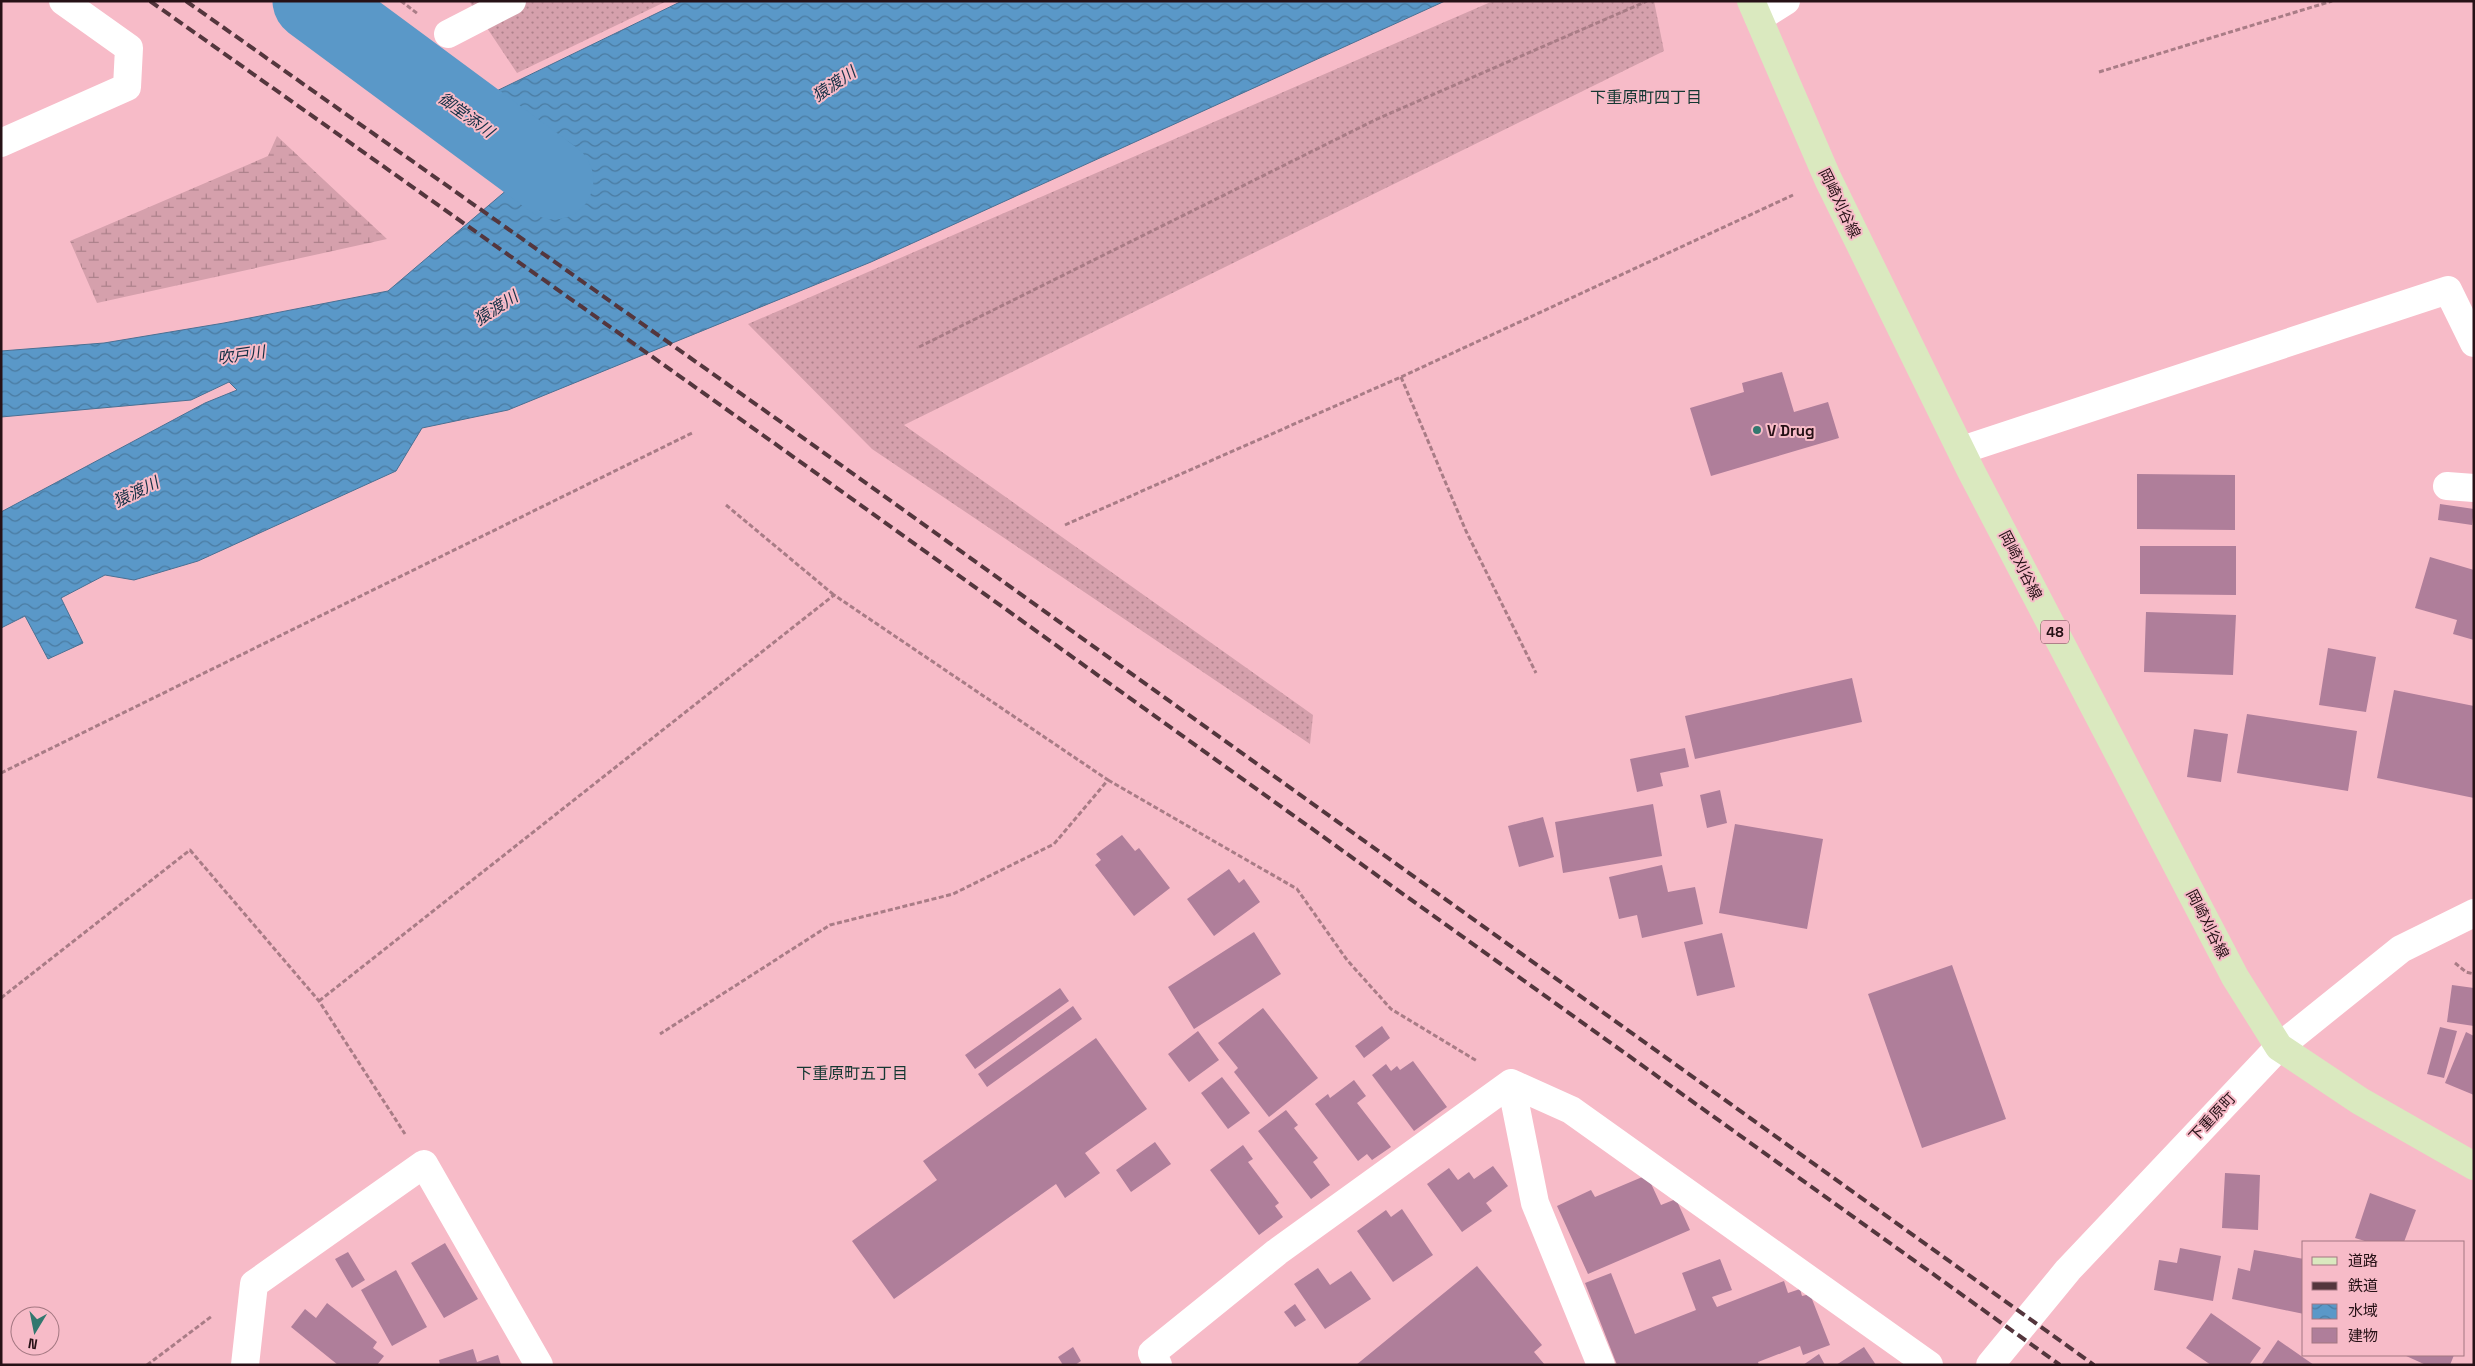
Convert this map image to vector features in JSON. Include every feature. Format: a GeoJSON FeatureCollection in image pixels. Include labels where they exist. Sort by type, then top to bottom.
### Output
{"type":"FeatureCollection","features":[{"type":"Feature","properties":{"kind":"main road","name":"岡崎刈谷線"},"geometry":{"type":"LineString","coordinates":[[1755,9],[1828,179],[1962,450],[2235,977],[2279,1047],[2360,1102],[2474,1166]]}},
{"type":"Feature","properties":{"kind":"street"},"geometry":{"type":"LineString","coordinates":[[1,143],[127,87],[129,48],[63,1]]}},
{"type":"Feature","properties":{"kind":"street"},"geometry":{"type":"LineString","coordinates":[[448,34],[512,1]]}},
{"type":"Feature","properties":{"kind":"street"},"geometry":{"type":"LineString","coordinates":[[1755,9],[1786,1]]}},
{"type":"Feature","properties":{"kind":"street"},"geometry":{"type":"LineString","coordinates":[[1962,450],[2448,290],[2474,343]]}},
{"type":"Feature","properties":{"kind":"street"},"geometry":{"type":"LineString","coordinates":[[2447,486],[2474,488]]}},
{"type":"Feature","properties":{"kind":"street","name":"下重原町"},"geometry":{"type":"LineString","coordinates":[[1990,1365],[2068,1270],[2279,1047],[2401,949],[2474,913]]}},
{"type":"Feature","properties":{"kind":"street"},"geometry":{"type":"LineString","coordinates":[[1149,1361],[1276,1252],[1511,1083]]}},
{"type":"Feature","properties":{"kind":"street"},"geometry":{"type":"LineString","coordinates":[[1511,1083],[1535,1203],[1601,1365]]}},
{"type":"Feature","properties":{"kind":"street"},"geometry":{"type":"LineString","coordinates":[[1511,1083],[1571,1110],[1929,1365]]}},
{"type":"Feature","properties":{"kind":"street"},"geometry":{"type":"LineString","coordinates":[[245,1365],[254,1284],[424,1164],[539,1365]]}},
{"type":"Feature","properties":{"kind":"path"},"geometry":{"type":"LineString","coordinates":[[919,347],[1375,120],[1647,1]]}},
{"type":"Feature","properties":{"kind":"path"},"geometry":{"type":"LineString","coordinates":[[2099,72],[2332,1]]}},
{"type":"Feature","properties":{"kind":"path"},"geometry":{"type":"LineString","coordinates":[[1064,525],[1401,377],[1828,179]]}},
{"type":"Feature","properties":{"kind":"path"},"geometry":{"type":"LineString","coordinates":[[1401,377],[1466,531],[1536,673]]}},
{"type":"Feature","properties":{"kind":"path"},"geometry":{"type":"LineString","coordinates":[[1,773],[692,434]]}},
{"type":"Feature","properties":{"kind":"path"},"geometry":{"type":"LineString","coordinates":[[726,505],[834,595],[1108,780],[1296,889],[1347,960],[1391,1009],[1511,1083]]}},
{"type":"Feature","properties":{"kind":"path"},"geometry":{"type":"LineString","coordinates":[[319,1001],[834,595]]}},
{"type":"Feature","properties":{"kind":"path"},"geometry":{"type":"LineString","coordinates":[[660,1034],[830,925],[954,894],[1054,844],[1108,780]]}},
{"type":"Feature","properties":{"kind":"path"},"geometry":{"type":"LineString","coordinates":[[1,998],[190,850],[319,1001],[424,1164]]}},
{"type":"Feature","properties":{"kind":"path"},"geometry":{"type":"LineString","coordinates":[[147,1365],[254,1284]]}},
{"type":"Feature","properties":{"kind":"green space"},"geometry":{"type":"Polygon","coordinates":[[[469,1],[667,1],[517,73],[469,1]]]}},
{"type":"Feature","properties":{"kind":"green space"},"geometry":{"type":"Polygon","coordinates":[[[1493,1],[1654,1],[1664,51],[904,425],[1313,715],[1310,744],[872,449],[748,324],[1493,1]]]}},
{"type":"Feature","properties":{"kind":"green space"},"geometry":{"type":"Polygon","coordinates":[[[277,136],[387,239],[97,303],[70,241],[268,156],[277,136]]]}},
{"type":"Feature","properties":{"kind":"water"},"geometry":{"type":"Polygon","coordinates":[[[682,1],[1445,1],[871,262],[508,410],[422,428],[396,471],[198,561],[134,580],[105,575],[61,598],[83,643],[48,659],[25,616],[1,628],[1,512],[205,403],[237,390],[229,382],[191,400],[1,417],[1,351],[104,343],[224,323],[388,291],[535,166],[457,124],[480,99],[682,1]]]}},
{"type":"Feature","properties":{"kind":"building"},"geometry":{"type":"Polygon","coordinates":[[[1782,372],[1794,412],[1828,402],[1839,438],[1711,476],[1690,408],[1744,392],[1742,383],[1782,372]]]}},
{"type":"Feature","properties":{"kind":"building"},"geometry":{"type":"Polygon","coordinates":[[[2137,474],[2235,475],[2235,530],[2137,529],[2137,474]]]}},
{"type":"Feature","properties":{"kind":"building"},"geometry":{"type":"Polygon","coordinates":[[[2440,504],[2474,509],[2472,525],[2438,520],[2440,504]]]}},
{"type":"Feature","properties":{"kind":"building"},"geometry":{"type":"Polygon","coordinates":[[[2140,546],[2236,546],[2236,595],[2140,594],[2140,546]]]}},
{"type":"Feature","properties":{"kind":"building"},"geometry":{"type":"Polygon","coordinates":[[[2430,557],[2474,570],[2474,640],[2453,634],[2457,620],[2415,608],[2430,557]]]}},
{"type":"Feature","properties":{"kind":"building"},"geometry":{"type":"Polygon","coordinates":[[[2146,612],[2236,615],[2233,675],[2144,672],[2146,612]]]}},
{"type":"Feature","properties":{"kind":"building"},"geometry":{"type":"Polygon","coordinates":[[[2328,648],[2376,657],[2366,712],[2319,705],[2328,648]]]}},
{"type":"Feature","properties":{"kind":"building"},"geometry":{"type":"Polygon","coordinates":[[[1852,678],[1862,722],[1695,759],[1685,716],[1852,678]]]}},
{"type":"Feature","properties":{"kind":"building"},"geometry":{"type":"Polygon","coordinates":[[[2394,690],[2474,706],[2474,798],[2377,778],[2394,690]]]}},
{"type":"Feature","properties":{"kind":"building"},"geometry":{"type":"Polygon","coordinates":[[[2247,714],[2357,731],[2348,791],[2237,773],[2247,714]]]}},
{"type":"Feature","properties":{"kind":"building"},"geometry":{"type":"Polygon","coordinates":[[[2194,729],[2228,734],[2221,782],[2187,777],[2194,729]]]}},
{"type":"Feature","properties":{"kind":"building"},"geometry":{"type":"Polygon","coordinates":[[[1685,748],[1689,767],[1660,773],[1663,786],[1637,792],[1630,759],[1685,748]]]}},
{"type":"Feature","properties":{"kind":"building"},"geometry":{"type":"Polygon","coordinates":[[[1720,790],[1727,823],[1707,828],[1700,795],[1720,790]]]}},
{"type":"Feature","properties":{"kind":"building"},"geometry":{"type":"Polygon","coordinates":[[[1653,804],[1662,856],[1563,873],[1555,822],[1653,804]]]}},
{"type":"Feature","properties":{"kind":"building"},"geometry":{"type":"Polygon","coordinates":[[[1543,817],[1554,857],[1519,867],[1508,826],[1543,817]]]}},
{"type":"Feature","properties":{"kind":"building"},"geometry":{"type":"Polygon","coordinates":[[[1735,824],[1823,839],[1807,929],[1719,913],[1735,824]]]}},
{"type":"Feature","properties":{"kind":"building"},"geometry":{"type":"Polygon","coordinates":[[[1122,835],[1135,851],[1139,848],[1170,888],[1134,916],[1095,865],[1101,860],[1096,854],[1122,835]]]}},
{"type":"Feature","properties":{"kind":"building"},"geometry":{"type":"Polygon","coordinates":[[[1662,865],[1668,892],[1695,887],[1703,924],[1642,938],[1637,915],[1619,919],[1609,877],[1662,865]]]}},
{"type":"Feature","properties":{"kind":"building"},"geometry":{"type":"Polygon","coordinates":[[[1229,869],[1239,883],[1244,879],[1260,902],[1214,936],[1187,899],[1229,869]]]}},
{"type":"Feature","properties":{"kind":"building"},"geometry":{"type":"Polygon","coordinates":[[[1254,932],[1281,974],[1194,1029],[1168,987],[1254,932]]]}},
{"type":"Feature","properties":{"kind":"building"},"geometry":{"type":"Polygon","coordinates":[[[1722,933],[1735,987],[1697,996],[1684,942],[1722,933]]]}},
{"type":"Feature","properties":{"kind":"building"},"geometry":{"type":"Polygon","coordinates":[[[1952,965],[2006,1119],[1922,1148],[1868,994],[1952,965]]]}},
{"type":"Feature","properties":{"kind":"building"},"geometry":{"type":"Polygon","coordinates":[[[2452,985],[2474,988],[2474,1026],[2447,1022],[2452,985]]]}},
{"type":"Feature","properties":{"kind":"building"},"geometry":{"type":"Polygon","coordinates":[[[1060,988],[1069,1001],[975,1069],[965,1055],[1060,988]]]}},
{"type":"Feature","properties":{"kind":"building"},"geometry":{"type":"Polygon","coordinates":[[[1073,1006],[1082,1019],[987,1087],[978,1074],[1073,1006]]]}},
{"type":"Feature","properties":{"kind":"building"},"geometry":{"type":"Polygon","coordinates":[[[1263,1008],[1318,1078],[1269,1117],[1234,1072],[1238,1068],[1218,1043],[1263,1008]]]}},
{"type":"Feature","properties":{"kind":"building"},"geometry":{"type":"Polygon","coordinates":[[[1382,1026],[1390,1038],[1364,1058],[1355,1046],[1382,1026]]]}},
{"type":"Feature","properties":{"kind":"building"},"geometry":{"type":"Polygon","coordinates":[[[2440,1027],[2457,1031],[2444,1078],[2427,1074],[2440,1027]]]}},
{"type":"Feature","properties":{"kind":"building"},"geometry":{"type":"Polygon","coordinates":[[[1198,1031],[1219,1060],[1189,1082],[1168,1054],[1198,1031]]]}},
{"type":"Feature","properties":{"kind":"building"},"geometry":{"type":"Polygon","coordinates":[[[2466,1032],[2474,1036],[2474,1095],[2445,1083],[2466,1032]]]}},
{"type":"Feature","properties":{"kind":"building"},"geometry":{"type":"Polygon","coordinates":[[[1096,1038],[1147,1109],[1085,1153],[1100,1173],[1065,1198],[1056,1184],[894,1299],[852,1241],[937,1180],[923,1161],[1096,1038]]]}},
{"type":"Feature","properties":{"kind":"building"},"geometry":{"type":"Polygon","coordinates":[[[1413,1061],[1447,1107],[1414,1131],[1372,1075],[1386,1064],[1391,1071],[1397,1066],[1400,1070],[1413,1061]]]}},
{"type":"Feature","properties":{"kind":"building"},"geometry":{"type":"Polygon","coordinates":[[[1222,1077],[1250,1113],[1228,1129],[1201,1093],[1222,1077]]]}},
{"type":"Feature","properties":{"kind":"building"},"geometry":{"type":"Polygon","coordinates":[[[1354,1080],[1366,1096],[1357,1103],[1391,1147],[1372,1160],[1367,1154],[1358,1161],[1315,1104],[1328,1094],[1330,1098],[1354,1080]]]}},
{"type":"Feature","properties":{"kind":"building"},"geometry":{"type":"Polygon","coordinates":[[[1286,1110],[1298,1125],[1294,1128],[1318,1158],[1313,1162],[1330,1185],[1311,1199],[1258,1131],[1286,1110]]]}},
{"type":"Feature","properties":{"kind":"building"},"geometry":{"type":"Polygon","coordinates":[[[1155,1142],[1171,1164],[1131,1192],[1116,1170],[1155,1142]]]}},
{"type":"Feature","properties":{"kind":"building"},"geometry":{"type":"Polygon","coordinates":[[[1243,1145],[1253,1159],[1248,1162],[1279,1203],[1275,1206],[1283,1217],[1259,1235],[1210,1170],[1243,1145]]]}},
{"type":"Feature","properties":{"kind":"building"},"geometry":{"type":"Polygon","coordinates":[[[1493,1166],[1508,1186],[1486,1203],[1492,1211],[1462,1232],[1427,1184],[1449,1168],[1458,1180],[1469,1172],[1474,1179],[1493,1166]]]}},
{"type":"Feature","properties":{"kind":"building"},"geometry":{"type":"Polygon","coordinates":[[[2225,1173],[2260,1175],[2258,1230],[2222,1228],[2225,1173]]]}},
{"type":"Feature","properties":{"kind":"building"},"geometry":{"type":"Polygon","coordinates":[[[1647,1175],[1661,1205],[1676,1199],[1690,1230],[1588,1274],[1557,1206],[1591,1190],[1595,1197],[1647,1175]]]}},
{"type":"Feature","properties":{"kind":"building"},"geometry":{"type":"Polygon","coordinates":[[[2370,1193],[2416,1210],[2404,1241],[2365,1241],[2355,1238],[2370,1193]]]}},
{"type":"Feature","properties":{"kind":"building"},"geometry":{"type":"Polygon","coordinates":[[[1402,1209],[1433,1255],[1393,1282],[1357,1231],[1386,1210],[1391,1217],[1402,1209]]]}},
{"type":"Feature","properties":{"kind":"building"},"geometry":{"type":"Polygon","coordinates":[[[445,1243],[478,1299],[444,1318],[411,1263],[445,1243]]]}},
{"type":"Feature","properties":{"kind":"building"},"geometry":{"type":"Polygon","coordinates":[[[2180,1248],[2221,1256],[2213,1301],[2154,1290],[2159,1260],[2177,1263],[2180,1248]]]}},
{"type":"Feature","properties":{"kind":"building"},"geometry":{"type":"Polygon","coordinates":[[[2254,1250],[2302,1259],[2302,1314],[2232,1299],[2238,1268],[2250,1271],[2254,1250]]]}},
{"type":"Feature","properties":{"kind":"building"},"geometry":{"type":"Polygon","coordinates":[[[348,1252],[365,1280],[352,1288],[335,1259],[348,1252]]]}},
{"type":"Feature","properties":{"kind":"building"},"geometry":{"type":"Polygon","coordinates":[[[1720,1259],[1732,1290],[1712,1297],[1717,1307],[1784,1281],[1788,1293],[1800,1289],[1802,1296],[1810,1294],[1830,1345],[1803,1355],[1800,1346],[1758,1362],[1759,1365],[1617,1365],[1585,1283],[1611,1273],[1635,1334],[1696,1310],[1682,1273],[1720,1259]]]}},
{"type":"Feature","properties":{"kind":"building"},"geometry":{"type":"Polygon","coordinates":[[[1477,1266],[1542,1345],[1534,1352],[1545,1365],[1356,1365],[1477,1266]]]}},
{"type":"Feature","properties":{"kind":"building"},"geometry":{"type":"Polygon","coordinates":[[[1318,1268],[1330,1285],[1351,1271],[1371,1299],[1325,1329],[1294,1284],[1318,1268]]]}},
{"type":"Feature","properties":{"kind":"building"},"geometry":{"type":"Polygon","coordinates":[[[396,1270],[427,1327],[392,1346],[361,1290],[396,1270]]]}},
{"type":"Feature","properties":{"kind":"building"},"geometry":{"type":"Polygon","coordinates":[[[327,1303],[377,1342],[373,1348],[384,1356],[377,1365],[338,1365],[291,1327],[305,1309],[316,1318],[327,1303]]]}},
{"type":"Feature","properties":{"kind":"building"},"geometry":{"type":"Polygon","coordinates":[[[1295,1304],[1306,1320],[1295,1327],[1284,1312],[1295,1304]]]}},
{"type":"Feature","properties":{"kind":"building"},"geometry":{"type":"Polygon","coordinates":[[[2211,1313],[2261,1348],[2249,1365],[2211,1365],[2186,1348],[2211,1313]]]}},
{"type":"Feature","properties":{"kind":"building"},"geometry":{"type":"Polygon","coordinates":[[[2278,1340],[2314,1365],[2261,1365],[2278,1340]]]}},
{"type":"Feature","properties":{"kind":"building"},"geometry":{"type":"Polygon","coordinates":[[[1073,1347],[1081,1361],[1075,1365],[1063,1365],[1058,1357],[1073,1347]]]}},
{"type":"Feature","properties":{"kind":"building"},"geometry":{"type":"Polygon","coordinates":[[[1864,1347],[1876,1365],[1836,1365],[1864,1347]]]}},
{"type":"Feature","properties":{"kind":"building"},"geometry":{"type":"Polygon","coordinates":[[[473,1349],[477,1362],[498,1355],[501,1365],[440,1365],[439,1360],[473,1349]]]}},
{"type":"Feature","properties":{"kind":"building"},"geometry":{"type":"Polygon","coordinates":[[[1819,1354],[1825,1365],[1803,1365],[1819,1354]]]}},
{"type":"Feature","properties":{"kind":"building"},"geometry":{"type":"Polygon","coordinates":[[[2406,1356],[2454,1356],[2450,1365],[2426,1365],[2406,1356]]]}},
{"type":"Feature","properties":{"kind":"waterway","name":"御堂添川"},"geometry":{"type":"LineString","coordinates":[[312,1],[554,180]]}},
{"type":"Feature","properties":{"kind":"railway"},"geometry":{"type":"LineString","coordinates":[[150,1],[774,443],[2060,1365]]}},
{"type":"Feature","properties":{"kind":"railway"},"geometry":{"type":"LineString","coordinates":[[186,1],[788,427],[2094,1365]]}},
{"type":"Feature","properties":{"kind":"place","name":"V Drug"},"geometry":{"type":"Point","coordinates":[1757,430]}},
{"type":"Feature","properties":{"kind":"district","name":"下重原町四丁目"},"geometry":{"type":"Point","coordinates":[1646,97]}},
{"type":"Feature","properties":{"kind":"district","name":"下重原町五丁目"},"geometry":{"type":"Point","coordinates":[852,1073]}},
{"type":"Feature","properties":{"kind":"water label","name":"猿渡川"},"geometry":{"type":"Point","coordinates":[834,84]}},
{"type":"Feature","properties":{"kind":"water label","name":"猿渡川"},"geometry":{"type":"Point","coordinates":[496,308]}},
{"type":"Feature","properties":{"kind":"water label","name":"吹戸川"},"geometry":{"type":"Point","coordinates":[241,355]}},
{"type":"Feature","properties":{"kind":"water label","name":"猿渡川"},"geometry":{"type":"Point","coordinates":[136,492]}}]}
